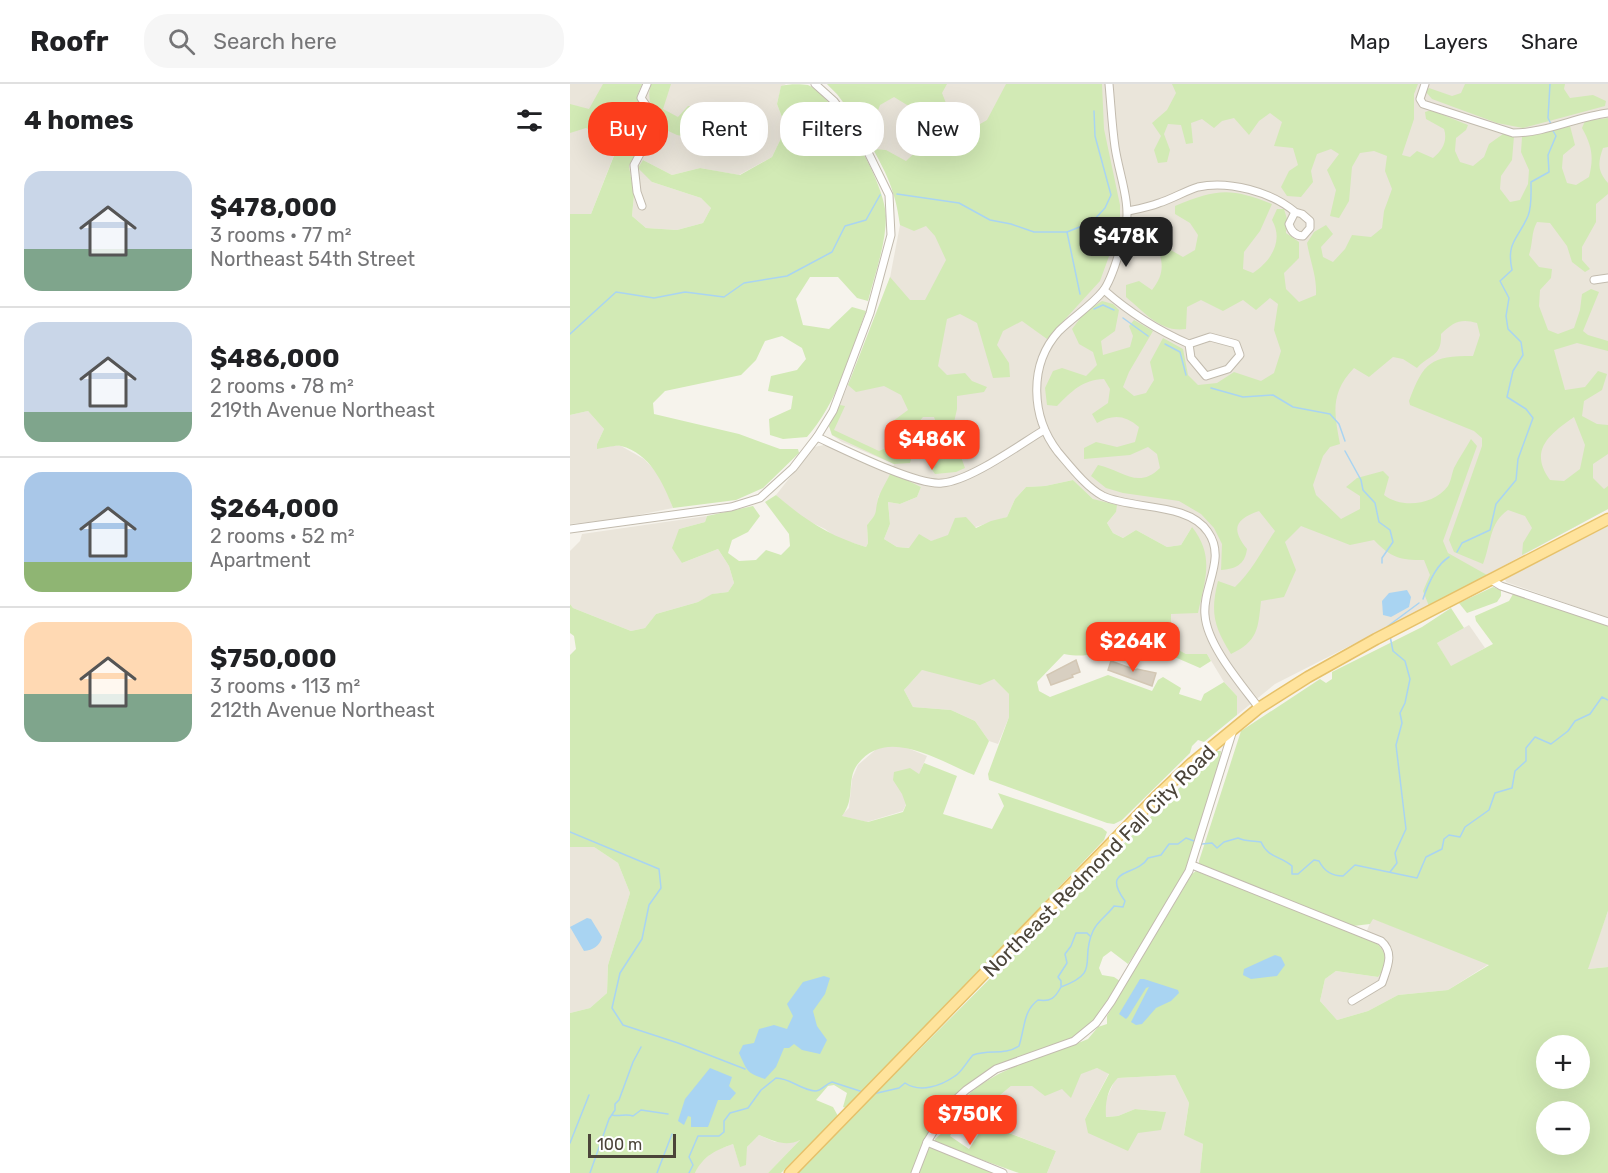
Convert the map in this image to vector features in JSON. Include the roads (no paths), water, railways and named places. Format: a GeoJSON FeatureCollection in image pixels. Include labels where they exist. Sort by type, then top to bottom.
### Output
{"type":"FeatureCollection","features":[{"type":"Feature","properties":{"kind":"main road","name":"Northeast Redmond Fall City Road"},"geometry":{"type":"LineString","coordinates":[[790,1173],[1156,797],[1192,763],[1259,708],[1308,677],[1386,634],[1608,519]]}},
{"type":"Feature","properties":{"kind":"street"},"geometry":{"type":"LineString","coordinates":[[642,206],[637,192],[634,165],[642,150],[651,112],[641,98],[647,84]]}},
{"type":"Feature","properties":{"kind":"street"},"geometry":{"type":"LineString","coordinates":[[570,529],[746,504],[772,489],[793,468],[818,437],[842,392],[870,313],[891,235],[889,195],[861,138],[834,101],[815,84]]}},
{"type":"Feature","properties":{"kind":"street"},"geometry":{"type":"LineString","coordinates":[[1109,84],[1115,147],[1128,211],[1125,230],[1104,290],[1058,333],[1043,356],[1035,383],[1044,430],[1058,452],[1101,495],[1191,517],[1208,531],[1216,550],[1204,611],[1207,627],[1231,669],[1259,708]]}},
{"type":"Feature","properties":{"kind":"street"},"geometry":{"type":"LineString","coordinates":[[1425,84],[1420,99],[1423,104],[1513,133],[1527,133],[1592,115],[1608,113]]}},
{"type":"Feature","properties":{"kind":"street"},"geometry":{"type":"LineString","coordinates":[[1128,211],[1158,204],[1199,187],[1222,186],[1248,190],[1286,205],[1295,213]]}},
{"type":"Feature","properties":{"kind":"street"},"geometry":{"type":"LineString","coordinates":[[1594,280],[1608,278]]}},
{"type":"Feature","properties":{"kind":"street"},"geometry":{"type":"LineString","coordinates":[[1104,290],[1126,309],[1157,329],[1189,344],[1210,337],[1236,344],[1240,355],[1228,369],[1206,376],[1191,358],[1189,344]]}},
{"type":"Feature","properties":{"kind":"street"},"geometry":{"type":"LineString","coordinates":[[818,437],[919,481],[941,484],[982,467],[1044,430]]}},
{"type":"Feature","properties":{"kind":"street"},"geometry":{"type":"LineString","coordinates":[[1491,580],[1501,586],[1608,622]]}},
{"type":"Feature","properties":{"kind":"street"},"geometry":{"type":"LineString","coordinates":[[915,1173],[927,1142],[954,1101],[981,1077],[1024,1057],[1074,1041],[1096,1023],[1170,906],[1192,866],[1233,729]]}},
{"type":"Feature","properties":{"kind":"street"},"geometry":{"type":"LineString","coordinates":[[1192,866],[1381,941],[1386,946],[1389,958],[1382,983],[1352,1001]]}},
{"type":"Feature","properties":{"kind":"street"},"geometry":{"type":"LineString","coordinates":[[927,1142],[1003,1173]]}},
{"type":"Feature","properties":{"kind":"water"},"geometry":{"type":"Polygon","coordinates":[[[1407,590],[1411,597],[1409,607],[1391,617],[1383,615],[1382,601],[1389,593],[1407,590]]]}},
{"type":"Feature","properties":{"kind":"water"},"geometry":{"type":"Polygon","coordinates":[[[587,918],[591,919],[602,937],[596,947],[584,951],[570,927],[587,918]]]}},
{"type":"Feature","properties":{"kind":"water"},"geometry":{"type":"Polygon","coordinates":[[[1275,955],[1281,957],[1285,965],[1277,976],[1251,979],[1243,975],[1244,969],[1275,955]]]}},
{"type":"Feature","properties":{"kind":"water"},"geometry":{"type":"Polygon","coordinates":[[[824,976],[830,978],[825,994],[813,1011],[817,1026],[827,1040],[820,1054],[802,1050],[794,1044],[789,1048],[784,1048],[776,1067],[765,1079],[751,1073],[739,1053],[743,1045],[754,1043],[759,1029],[774,1025],[787,1029],[793,1016],[787,1004],[803,982],[824,976]]]}},
{"type":"Feature","properties":{"kind":"water"},"geometry":{"type":"Polygon","coordinates":[[[1140,979],[1178,990],[1179,993],[1171,1001],[1156,1008],[1142,1024],[1136,1025],[1131,1022],[1149,987],[1146,988],[1126,1019],[1119,1014],[1140,979]]]}},
{"type":"Feature","properties":{"kind":"water"},"geometry":{"type":"Polygon","coordinates":[[[710,1068],[732,1077],[729,1086],[736,1093],[730,1100],[718,1100],[708,1127],[691,1127],[691,1117],[688,1116],[684,1125],[678,1121],[685,1099],[710,1068]]]}},
{"type":"Feature","properties":{"kind":"waterway"},"geometry":{"type":"LineString","coordinates":[[1550,84],[1548,118],[1551,124]]}},
{"type":"Feature","properties":{"kind":"waterway"},"geometry":{"type":"LineString","coordinates":[[897,194],[959,203],[990,220],[1034,232],[1067,232],[1092,222],[1105,208],[1111,195],[1095,136],[1094,111]]}},
{"type":"Feature","properties":{"kind":"waterway"},"geometry":{"type":"LineString","coordinates":[[1457,552],[1462,543],[1490,530],[1496,504],[1516,480],[1518,459],[1533,418],[1526,409],[1507,397],[1513,371],[1523,355],[1521,342],[1508,329],[1506,316],[1509,298],[1500,281],[1512,270],[1512,247],[1529,212],[1531,182],[1549,172],[1548,155],[1556,136],[1552,129]]}},
{"type":"Feature","properties":{"kind":"waterway"},"geometry":{"type":"LineString","coordinates":[[570,334],[616,292],[654,298],[685,292],[724,297],[744,283],[787,276],[832,252],[845,226],[866,220],[880,195]]}},
{"type":"Feature","properties":{"kind":"waterway"},"geometry":{"type":"LineString","coordinates":[[1067,232],[1080,294]]}},
{"type":"Feature","properties":{"kind":"waterway"},"geometry":{"type":"LineString","coordinates":[[1094,309],[1103,305],[1114,310]]}},
{"type":"Feature","properties":{"kind":"waterway"},"geometry":{"type":"LineString","coordinates":[[1123,318],[1148,336]]}},
{"type":"Feature","properties":{"kind":"waterway"},"geometry":{"type":"LineString","coordinates":[[1165,344],[1180,352],[1186,375]]}},
{"type":"Feature","properties":{"kind":"waterway"},"geometry":{"type":"LineString","coordinates":[[1211,388],[1243,397],[1273,395],[1293,407],[1330,414],[1339,424],[1345,441]]}},
{"type":"Feature","properties":{"kind":"waterway"},"geometry":{"type":"LineString","coordinates":[[1345,451],[1361,480],[1363,490],[1375,503],[1379,522],[1390,530],[1393,542],[1382,558],[1382,563]]}},
{"type":"Feature","properties":{"kind":"waterway"},"geometry":{"type":"LineString","coordinates":[[1423,599],[1436,570],[1449,557]]}},
{"type":"Feature","properties":{"kind":"waterway"},"geometry":{"type":"LineString","coordinates":[[1387,629],[1419,603]]}},
{"type":"Feature","properties":{"kind":"waterway"},"geometry":{"type":"LineString","coordinates":[[1390,636],[1393,651],[1405,661],[1410,679],[1405,703],[1400,713],[1402,723],[1396,745],[1406,829],[1395,853],[1397,863],[1390,872]]}},
{"type":"Feature","properties":{"kind":"waterway"},"geometry":{"type":"LineString","coordinates":[[1202,844],[1212,843],[1217,848],[1224,842],[1238,838],[1261,842],[1267,851],[1292,866],[1292,874],[1298,874],[1314,860],[1319,861],[1329,872],[1339,876],[1343,876],[1355,865],[1417,878],[1426,857],[1442,849],[1444,839],[1449,835],[1460,837],[1465,827],[1489,810],[1495,793],[1512,788],[1515,771],[1526,761],[1526,748],[1535,737],[1551,744],[1568,731],[1575,721],[1590,714],[1602,697],[1608,700]]}},
{"type":"Feature","properties":{"kind":"waterway"},"geometry":{"type":"LineString","coordinates":[[570,832],[659,869],[661,888],[649,905],[642,939],[620,973],[612,1008],[623,1025],[745,1069]]}},
{"type":"Feature","properties":{"kind":"waterway"},"geometry":{"type":"LineString","coordinates":[[873,1094],[899,1088],[905,1083],[917,1088],[937,1085],[957,1074],[973,1055],[1008,1051],[1019,1046],[1027,1015],[1033,1004],[1038,1000],[1052,998],[1061,987],[1074,982],[1081,976],[1087,965],[1089,941],[1095,927],[1114,906],[1123,907],[1125,901],[1118,890],[1116,883],[1118,877],[1143,864],[1148,858],[1161,855],[1169,844],[1178,844],[1186,838],[1194,841]]}},
{"type":"Feature","properties":{"kind":"waterway"},"geometry":{"type":"LineString","coordinates":[[1061,986],[1058,977],[1067,963],[1065,954],[1076,933],[1087,933],[1090,936]]}},
{"type":"Feature","properties":{"kind":"waterway"},"geometry":{"type":"LineString","coordinates":[[590,1173],[609,1119],[615,1110],[615,1104],[619,1100],[641,1047]]}},
{"type":"Feature","properties":{"kind":"waterway"},"geometry":{"type":"LineString","coordinates":[[689,1173],[693,1165],[689,1157],[698,1136],[719,1136],[724,1132],[724,1121],[730,1113],[748,1108],[761,1090],[776,1078],[815,1091],[832,1082],[863,1092]]}},
{"type":"Feature","properties":{"kind":"waterway"},"geometry":{"type":"LineString","coordinates":[[570,1143],[589,1095]]}},
{"type":"Feature","properties":{"kind":"waterway"},"geometry":{"type":"LineString","coordinates":[[612,1115],[633,1116],[641,1110],[668,1114]]}},
{"type":"Feature","properties":{"kind":"waterway"},"geometry":{"type":"LineString","coordinates":[[657,1173],[672,1134]]}}]}
